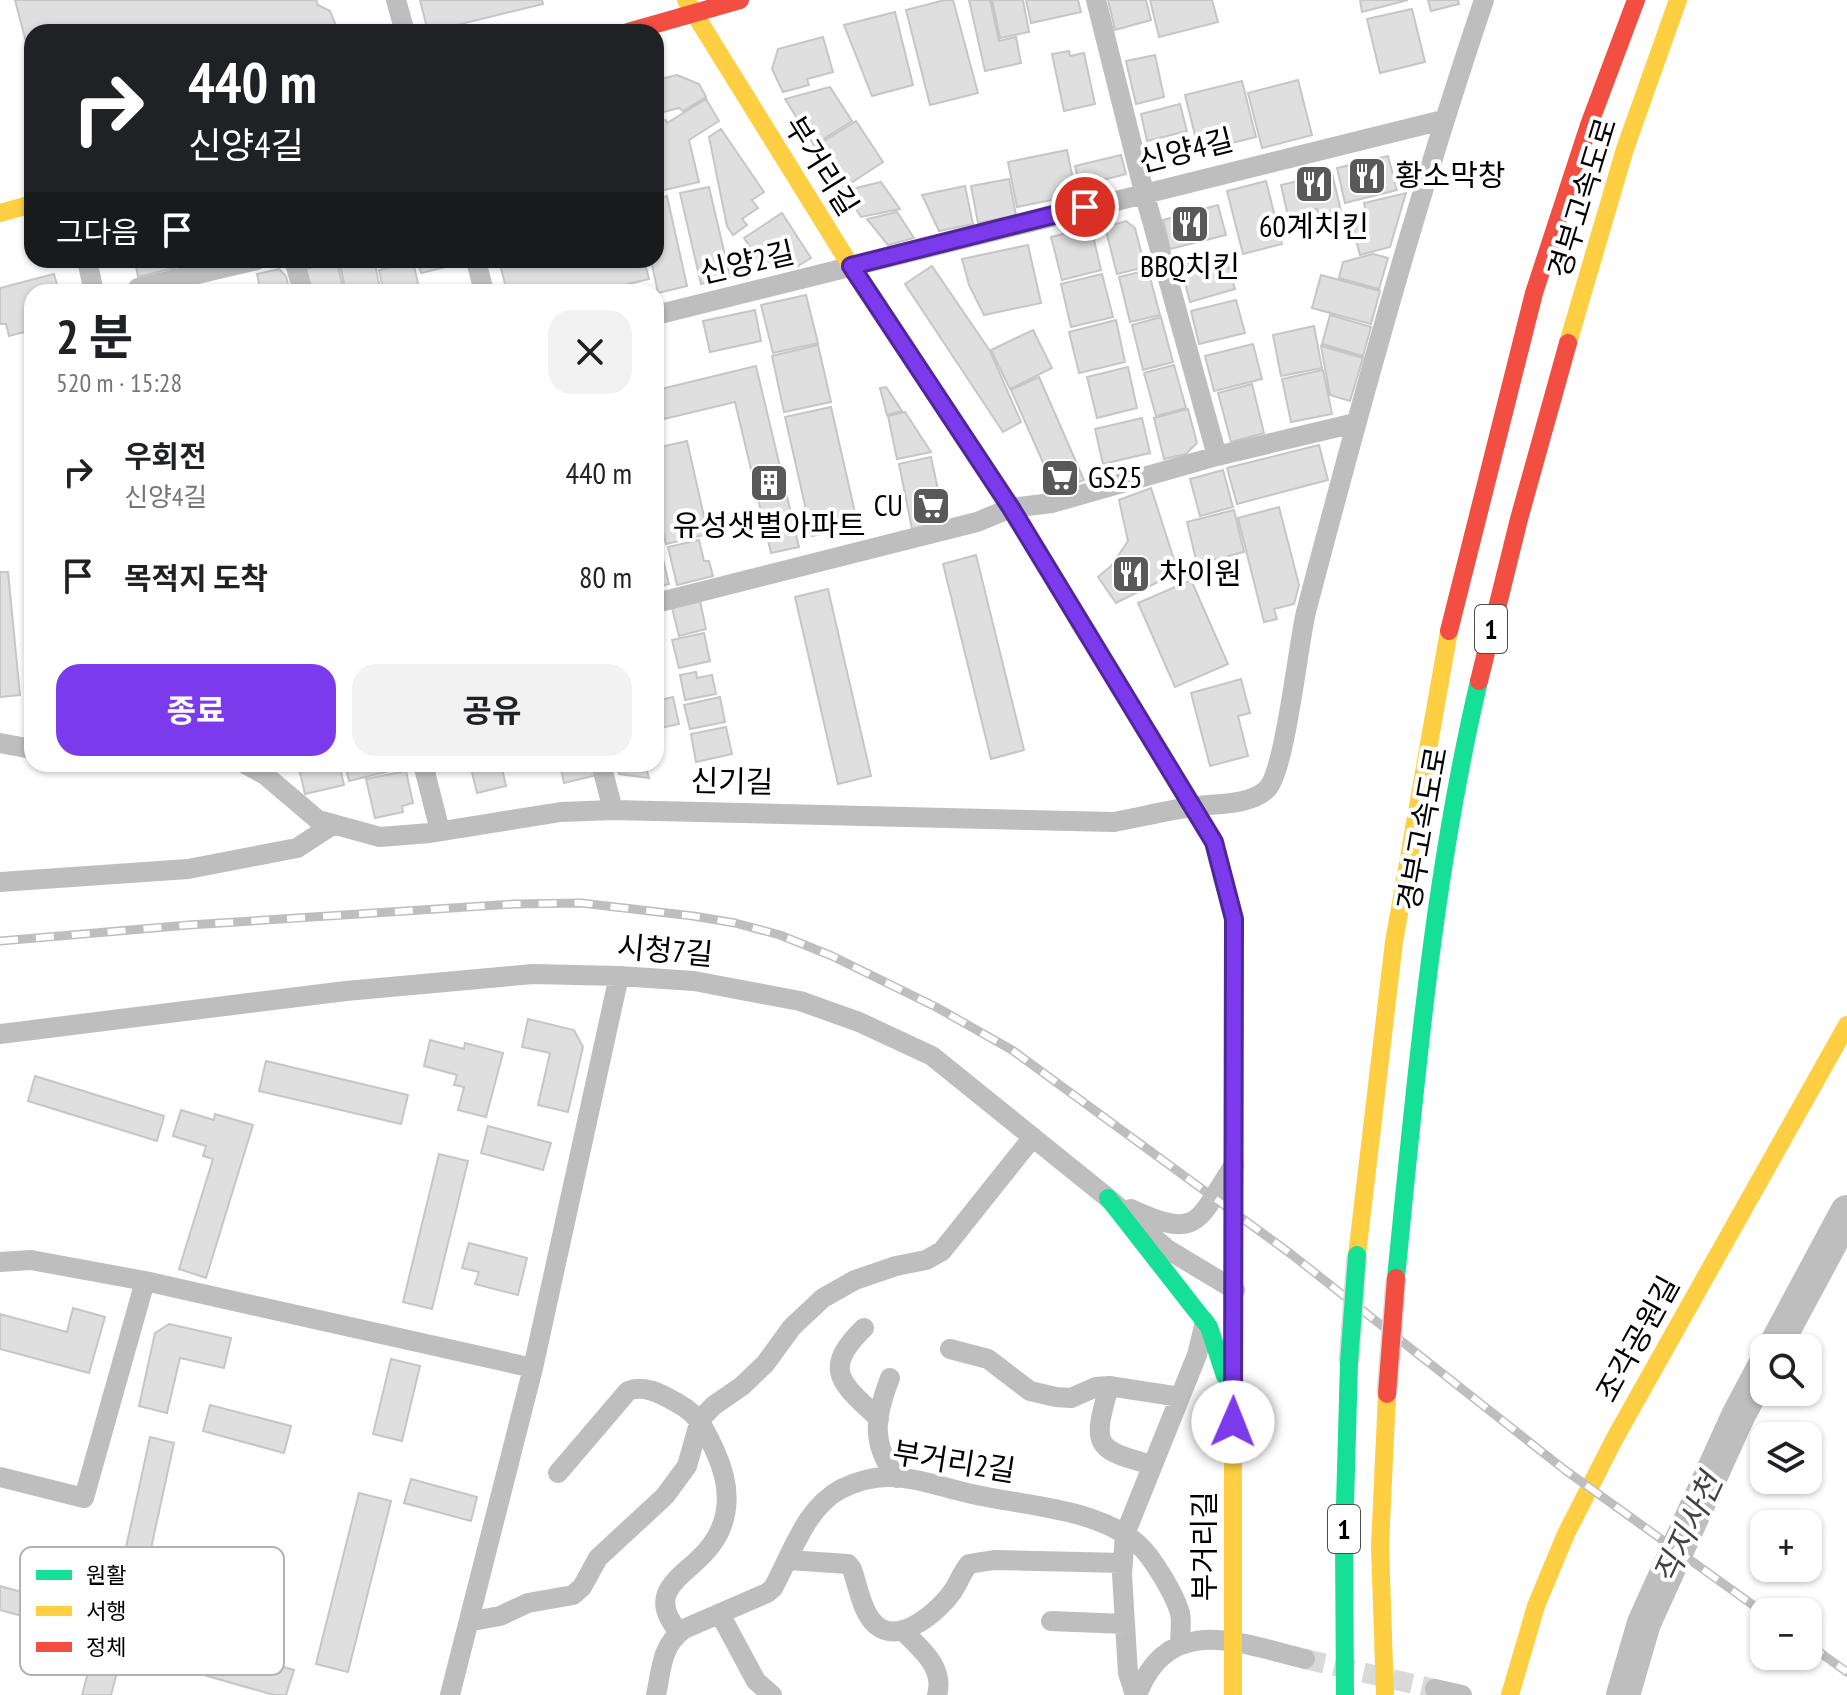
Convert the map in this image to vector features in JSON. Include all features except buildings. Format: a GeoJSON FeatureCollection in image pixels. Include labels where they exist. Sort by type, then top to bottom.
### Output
{"type":"FeatureCollection","features":[{"type":"Feature","properties":{"kind":"main road"},"geometry":{"type":"LineString","coordinates":[[648,24],[690,7],[740,0]]}},
{"type":"Feature","properties":{"kind":"main road","name":"경부고속도로"},"geometry":{"type":"LineString","coordinates":[[1345,1695],[1344,1540],[1349,1363],[1357,1255],[1394,942],[1452,615],[1534,293],[1589,125],[1636,0]]}},
{"type":"Feature","properties":{"kind":"main road","name":"경부고속도로"},"geometry":{"type":"LineString","coordinates":[[1385,1695],[1380,1546],[1387,1394],[1424,1005],[1440,884],[1479,677],[1519,514],[1575,315],[1658,50],[1678,0]]}},
{"type":"Feature","properties":{"kind":"main road","name":"부거리길"},"geometry":{"type":"LineString","coordinates":[[690,7],[851,266],[1011,508],[1214,842],[1234,919],[1233,1695]]}},
{"type":"Feature","properties":{"kind":"main road"},"geometry":{"type":"LineString","coordinates":[[0,213],[24,206]]}},
{"type":"Feature","properties":{"kind":"main road","name":"조각공원길"},"geometry":{"type":"LineString","coordinates":[[1510,1695],[1536,1606],[1573,1521],[1615,1438],[1847,1025]]}},
{"type":"Feature","properties":{"kind":"main road"},"geometry":{"type":"LineString","coordinates":[[1108,1198],[1205,1322],[1216,1344],[1233,1422]]}},
{"type":"Feature","properties":{"kind":"street"},"geometry":{"type":"LineString","coordinates":[[396,0],[403,24]]}},
{"type":"Feature","properties":{"kind":"street"},"geometry":{"type":"LineString","coordinates":[[1096,0],[1144,192],[1217,456]]}},
{"type":"Feature","properties":{"kind":"street","name":"신기길"},"geometry":{"type":"LineString","coordinates":[[260,772],[318,820],[380,837],[561,812],[613,810],[1114,822],[1192,806],[1248,799],[1268,789],[1278,767],[1302,630],[1355,423],[1443,120],[1484,0]]}},
{"type":"Feature","properties":{"kind":"street","name":"신양4길"},"geometry":{"type":"LineString","coordinates":[[851,266],[1443,120]]}},
{"type":"Feature","properties":{"kind":"street","name":"신양2길"},"geometry":{"type":"LineString","coordinates":[[664,313],[851,266]]}},
{"type":"Feature","properties":{"kind":"street"},"geometry":{"type":"LineString","coordinates":[[155,284],[223,268]]}},
{"type":"Feature","properties":{"kind":"street"},"geometry":{"type":"LineString","coordinates":[[664,601],[977,522],[1011,508],[1052,503],[1217,456],[1355,423]]}},
{"type":"Feature","properties":{"kind":"street"},"geometry":{"type":"LineString","coordinates":[[0,743],[24,748]]}},
{"type":"Feature","properties":{"kind":"street"},"geometry":{"type":"LineString","coordinates":[[425,772],[440,831]]}},
{"type":"Feature","properties":{"kind":"street"},"geometry":{"type":"LineString","coordinates":[[603,772],[613,810]]}},
{"type":"Feature","properties":{"kind":"street"},"geometry":{"type":"LineString","coordinates":[[0,882],[188,869],[297,848],[334,824]]}},
{"type":"Feature","properties":{"kind":"street","name":"시청7길"},"geometry":{"type":"LineString","coordinates":[[0,1034],[346,991],[533,974],[694,981],[800,1001],[859,1022],[932,1056],[1167,1249],[1235,1290]]}},
{"type":"Feature","properties":{"kind":"street"},"geometry":{"type":"LineString","coordinates":[[450,1695],[533,1368],[619,976]]}},
{"type":"Feature","properties":{"kind":"street"},"geometry":{"type":"LineString","coordinates":[[478,1620],[500,1616],[528,1603],[573,1595],[582,1587],[598,1558],[665,1496],[687,1466],[700,1420],[765,1364],[792,1327],[823,1298],[855,1280],[926,1260],[942,1251],[1033,1137]]}},
{"type":"Feature","properties":{"kind":"street"},"geometry":{"type":"LineString","coordinates":[[1108,1198],[1170,1226],[1183,1226],[1195,1221],[1234,1165]]}},
{"type":"Feature","properties":{"kind":"street"},"geometry":{"type":"LineString","coordinates":[[0,1262],[31,1260],[145,1281],[533,1368]]}},
{"type":"Feature","properties":{"kind":"street"},"geometry":{"type":"LineString","coordinates":[[0,1477],[84,1498],[145,1281]]}},
{"type":"Feature","properties":{"kind":"street"},"geometry":{"type":"LineString","coordinates":[[1136,1695],[1128,1673],[1122,1563],[1125,1534],[1197,1355],[1205,1322]]}},
{"type":"Feature","properties":{"kind":"street"},"geometry":{"type":"LineString","coordinates":[[864,1328],[841,1357],[840,1372],[843,1384],[852,1395],[879,1419]]}},
{"type":"Feature","properties":{"kind":"street"},"geometry":{"type":"LineString","coordinates":[[950,1349],[988,1359],[1030,1391],[1056,1397],[1071,1398],[1096,1387],[1109,1386],[1180,1397]]}},
{"type":"Feature","properties":{"kind":"street"},"geometry":{"type":"LineString","coordinates":[[890,1378],[882,1400],[877,1431],[879,1448],[897,1478]]}},
{"type":"Feature","properties":{"kind":"street"},"geometry":{"type":"LineString","coordinates":[[1109,1386],[1098,1427],[1100,1439],[1107,1450],[1118,1456],[1152,1465]]}},
{"type":"Feature","properties":{"kind":"street"},"geometry":{"type":"LineString","coordinates":[[558,1473],[628,1391],[637,1387],[665,1396],[700,1420],[721,1463],[727,1488],[727,1512],[712,1545],[671,1587],[665,1598],[665,1611],[679,1632],[663,1654],[656,1695]]}},
{"type":"Feature","properties":{"kind":"street","name":"부거리2길"},"geometry":{"type":"LineString","coordinates":[[679,1632],[773,1588],[804,1527],[821,1502],[842,1489],[870,1479],[897,1478],[1066,1512],[1125,1534],[1151,1559],[1176,1604],[1180,1613],[1180,1643]]}},
{"type":"Feature","properties":{"kind":"street"},"geometry":{"type":"LineString","coordinates":[[788,1560],[848,1564],[875,1625],[885,1630],[908,1629],[940,1606],[969,1564],[994,1560],[1122,1563]]}},
{"type":"Feature","properties":{"kind":"street"},"geometry":{"type":"LineString","coordinates":[[720,1614],[756,1681],[772,1695]]}},
{"type":"Feature","properties":{"kind":"street"},"geometry":{"type":"LineString","coordinates":[[1051,1621],[1125,1624]]}},
{"type":"Feature","properties":{"kind":"street"},"geometry":{"type":"LineString","coordinates":[[902,1630],[928,1656],[936,1669],[940,1687],[937,1695]]}},
{"type":"Feature","properties":{"kind":"street"},"geometry":{"type":"LineString","coordinates":[[1136,1695],[1157,1660],[1180,1643],[1198,1639],[1233,1642],[1305,1659]]}},
{"type":"Feature","properties":{"kind":"street"},"geometry":{"type":"LineString","coordinates":[[1435,1689],[1462,1695]]}},
{"type":"Feature","properties":{"kind":"waterway","name":"직지사천"},"geometry":{"type":"LineString","coordinates":[[1782,1334],[1847,1212]]}},
{"type":"Feature","properties":{"kind":"waterway","name":"직지사천"},"geometry":{"type":"LineString","coordinates":[[1623,1695],[1644,1623],[1750,1393]]}},
{"type":"Feature","properties":{"kind":"tunnel"},"geometry":{"type":"LineString","coordinates":[[1305,1659],[1435,1689]]}},
{"type":"Feature","properties":{"kind":"railway"},"geometry":{"type":"LineString","coordinates":[[0,941],[189,925],[514,904],[581,903],[693,916],[780,935],[832,956],[936,1007],[1012,1050],[1291,1254],[1565,1470],[1750,1603]]}},
{"type":"Feature","properties":{"kind":"railway"},"geometry":{"type":"LineString","coordinates":[[1822,1654],[1847,1672]]}},
{"type":"Feature","properties":{"kind":"traffic: fast"},"geometry":{"type":"LineString","coordinates":[[1055,581],[1214,842],[1234,919],[1233,1321]]}},
{"type":"Feature","properties":{"kind":"traffic: fast"},"geometry":{"type":"LineString","coordinates":[[1396,1278],[1438,903],[1449,829],[1479,681]]}},
{"type":"Feature","properties":{"kind":"traffic: fast"},"geometry":{"type":"LineString","coordinates":[[1108,1198],[1209,1327],[1225,1376]]}},
{"type":"Feature","properties":{"kind":"traffic: fast"},"geometry":{"type":"LineString","coordinates":[[1349,1363],[1357,1255]]}},
{"type":"Feature","properties":{"kind":"traffic: fast"},"geometry":{"type":"LineString","coordinates":[[1345,1695],[1344,1540],[1349,1363]]}},
{"type":"Feature","properties":{"kind":"traffic: slow"},"geometry":{"type":"LineString","coordinates":[[686,0],[852,268]]}},
{"type":"Feature","properties":{"kind":"traffic: slow"},"geometry":{"type":"LineString","coordinates":[[1568,343],[1625,149],[1678,0]]}},
{"type":"Feature","properties":{"kind":"traffic: slow"},"geometry":{"type":"LineString","coordinates":[[0,213],[24,206]]}},
{"type":"Feature","properties":{"kind":"traffic: slow"},"geometry":{"type":"LineString","coordinates":[[1357,1255],[1394,942],[1449,631]]}},
{"type":"Feature","properties":{"kind":"traffic: slow"},"geometry":{"type":"LineString","coordinates":[[1510,1695],[1536,1606],[1566,1534],[1615,1438],[1847,1025]]}},
{"type":"Feature","properties":{"kind":"traffic: slow"},"geometry":{"type":"LineString","coordinates":[[1233,1321],[1233,1695]]}},
{"type":"Feature","properties":{"kind":"traffic: slow"},"geometry":{"type":"LineString","coordinates":[[1385,1695],[1380,1546],[1387,1394]]}},
{"type":"Feature","properties":{"kind":"traffic: jam"},"geometry":{"type":"LineString","coordinates":[[656,24],[740,0]]}},
{"type":"Feature","properties":{"kind":"traffic: jam"},"geometry":{"type":"LineString","coordinates":[[1449,631],[1534,293],[1589,125],[1636,0]]}},
{"type":"Feature","properties":{"kind":"traffic: jam"},"geometry":{"type":"LineString","coordinates":[[852,268],[1011,508],[1055,581]]}},
{"type":"Feature","properties":{"kind":"traffic: jam"},"geometry":{"type":"LineString","coordinates":[[1479,681],[1519,519],[1568,343]]}},
{"type":"Feature","properties":{"kind":"traffic: jam"},"geometry":{"type":"LineString","coordinates":[[1387,1394],[1396,1278]]}},
{"type":"Feature","properties":{"kind":"place","name":"황소막창"},"geometry":{"type":"Point","coordinates":[1367,176]}},
{"type":"Feature","properties":{"kind":"place","name":"60계치킨"},"geometry":{"type":"Point","coordinates":[1314,184]}},
{"type":"Feature","properties":{"kind":"place","name":"BBQ치킨"},"geometry":{"type":"Point","coordinates":[1190,224]}},
{"type":"Feature","properties":{"kind":"place","name":"GS25"},"geometry":{"type":"Point","coordinates":[1060,478]}},
{"type":"Feature","properties":{"kind":"place","name":"유성샛별아파트"},"geometry":{"type":"Point","coordinates":[769,483]}},
{"type":"Feature","properties":{"kind":"place","name":"CU"},"geometry":{"type":"Point","coordinates":[931,506]}},
{"type":"Feature","properties":{"kind":"place","name":"차이원"},"geometry":{"type":"Point","coordinates":[1131,574]}},
{"type":"Feature","properties":{"kind":"route"},"geometry":{"type":"LineString","coordinates":[[1085,207],[851,266],[1011,508],[1214,842],[1234,919],[1233,1422]]}}]}
